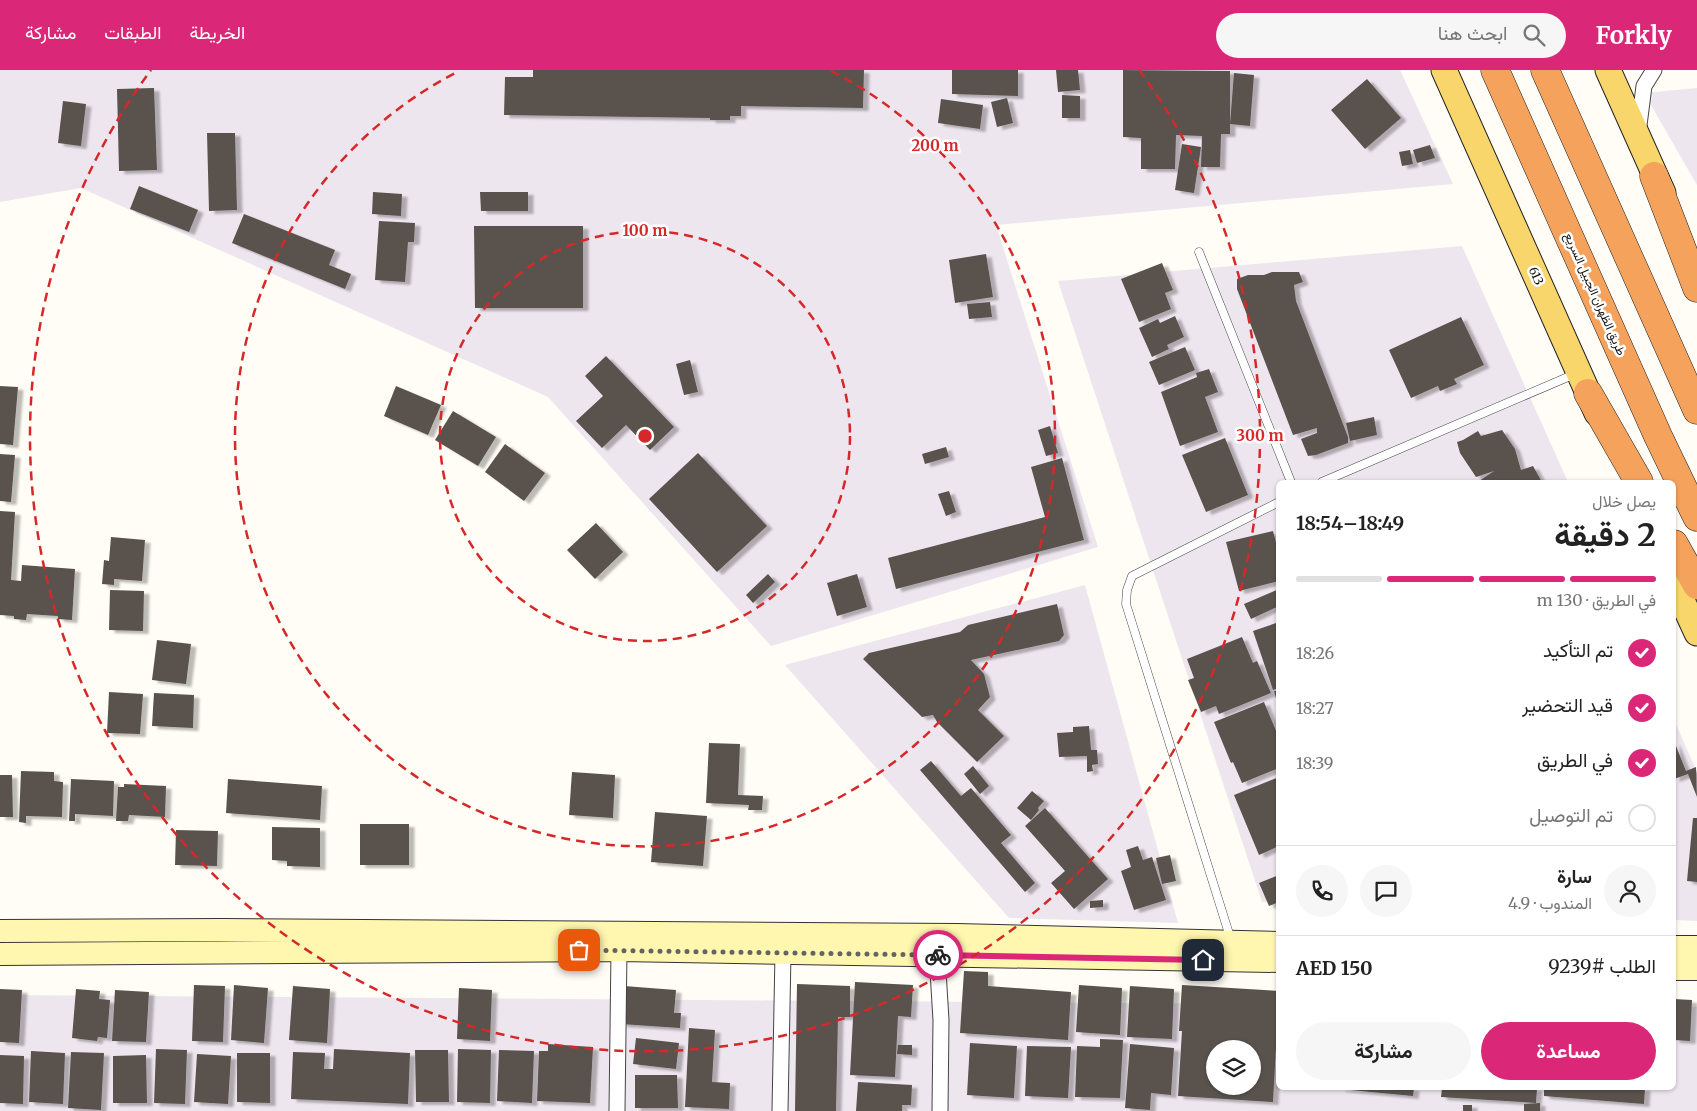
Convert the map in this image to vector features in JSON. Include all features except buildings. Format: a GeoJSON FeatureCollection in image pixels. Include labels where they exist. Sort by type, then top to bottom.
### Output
{"type":"FeatureCollection","features":[{"type":"Feature","properties":{"kind":"highway","name":"طريق الظهران الجبيل السريع"},"geometry":{"type":"LineString","coordinates":[[1495,70],[1658,436],[1697,517]]}},
{"type":"Feature","properties":{"kind":"highway"},"geometry":{"type":"LineString","coordinates":[[1545,70],[1697,410]]}},
{"type":"Feature","properties":{"kind":"highway"},"geometry":{"type":"LineString","coordinates":[[1654,176],[1697,288]]}},
{"type":"Feature","properties":{"kind":"highway"},"geometry":{"type":"LineString","coordinates":[[1584,383],[1638,480]]}},
{"type":"Feature","properties":{"kind":"highway"},"geometry":{"type":"LineString","coordinates":[[1676,553],[1687,600]]}},
{"type":"Feature","properties":{"kind":"main road"},"geometry":{"type":"LineString","coordinates":[[1608,70],[1638,134],[1654,176],[1697,262]]}},
{"type":"Feature","properties":{"kind":"main road","name":"613"},"geometry":{"type":"LineString","coordinates":[[1445,72],[1627,480]]}},
{"type":"Feature","properties":{"kind":"main road"},"geometry":{"type":"LineString","coordinates":[[1676,586],[1687,600],[1697,633]]}},
{"type":"Feature","properties":{"kind":"street"},"geometry":{"type":"LineString","coordinates":[[1638,134],[1644,86],[1649,72]]}},
{"type":"Feature","properties":{"kind":"street"},"geometry":{"type":"LineString","coordinates":[[0,931],[222,930],[947,935],[1276,943]]}},
{"type":"Feature","properties":{"kind":"street"},"geometry":{"type":"LineString","coordinates":[[1676,947],[1697,947]]}},
{"type":"Feature","properties":{"kind":"street"},"geometry":{"type":"LineString","coordinates":[[616,1111],[619,950]]}},
{"type":"Feature","properties":{"kind":"street"},"geometry":{"type":"LineString","coordinates":[[0,954],[619,950],[1276,961]]}},
{"type":"Feature","properties":{"kind":"street"},"geometry":{"type":"LineString","coordinates":[[780,1111],[783,953]]}},
{"type":"Feature","properties":{"kind":"street"},"geometry":{"type":"LineString","coordinates":[[937,955],[941,1020],[940,1111]]}},
{"type":"Feature","properties":{"kind":"street"},"geometry":{"type":"LineString","coordinates":[[1676,968],[1697,969]]}},
{"type":"Feature","properties":{"kind":"lane"},"geometry":{"type":"LineString","coordinates":[[1199,252],[1290,480]]}},
{"type":"Feature","properties":{"kind":"lane"},"geometry":{"type":"LineString","coordinates":[[1327,480],[1584,383]]}},
{"type":"Feature","properties":{"kind":"lane"},"geometry":{"type":"LineString","coordinates":[[1232,942],[1126,604],[1127,590],[1132,576],[1276,504]]}},
{"type":"Feature","properties":{"kind":"shaded area"},"geometry":{"type":"Polygon","coordinates":[[[0,70],[1400,70],[1453,184],[996,225],[1098,547],[771,646],[548,397],[81,188],[0,202],[0,70]]]}},
{"type":"Feature","properties":{"kind":"shaded area"},"geometry":{"type":"Polygon","coordinates":[[[1697,88],[1697,185],[1644,93],[1697,88]]]}},
{"type":"Feature","properties":{"kind":"shaded area"},"geometry":{"type":"Polygon","coordinates":[[[1462,246],[1567,480],[1276,480],[1276,903],[1262,902],[1058,281],[1462,246]]]}},
{"type":"Feature","properties":{"kind":"shaded area"},"geometry":{"type":"Polygon","coordinates":[[[1085,585],[1178,923],[1009,918],[785,665],[1085,585]]]}},
{"type":"Feature","properties":{"kind":"shaded area"},"geometry":{"type":"Polygon","coordinates":[[[1676,725],[1697,772],[1697,921],[1676,920],[1676,725]]]}},
{"type":"Feature","properties":{"kind":"shaded area"},"geometry":{"type":"Polygon","coordinates":[[[0,995],[1276,1004],[1276,1090],[1676,1090],[1676,1007],[1697,1007],[1697,1111],[0,1111],[0,995]]]}},
{"type":"Feature","properties":{"kind":"way so far"},"geometry":{"type":"LineString","coordinates":[[579,950],[938,955]]}},
{"type":"Feature","properties":{"kind":"route"},"geometry":{"type":"LineString","coordinates":[[938,955],[1203,960]]}}]}
